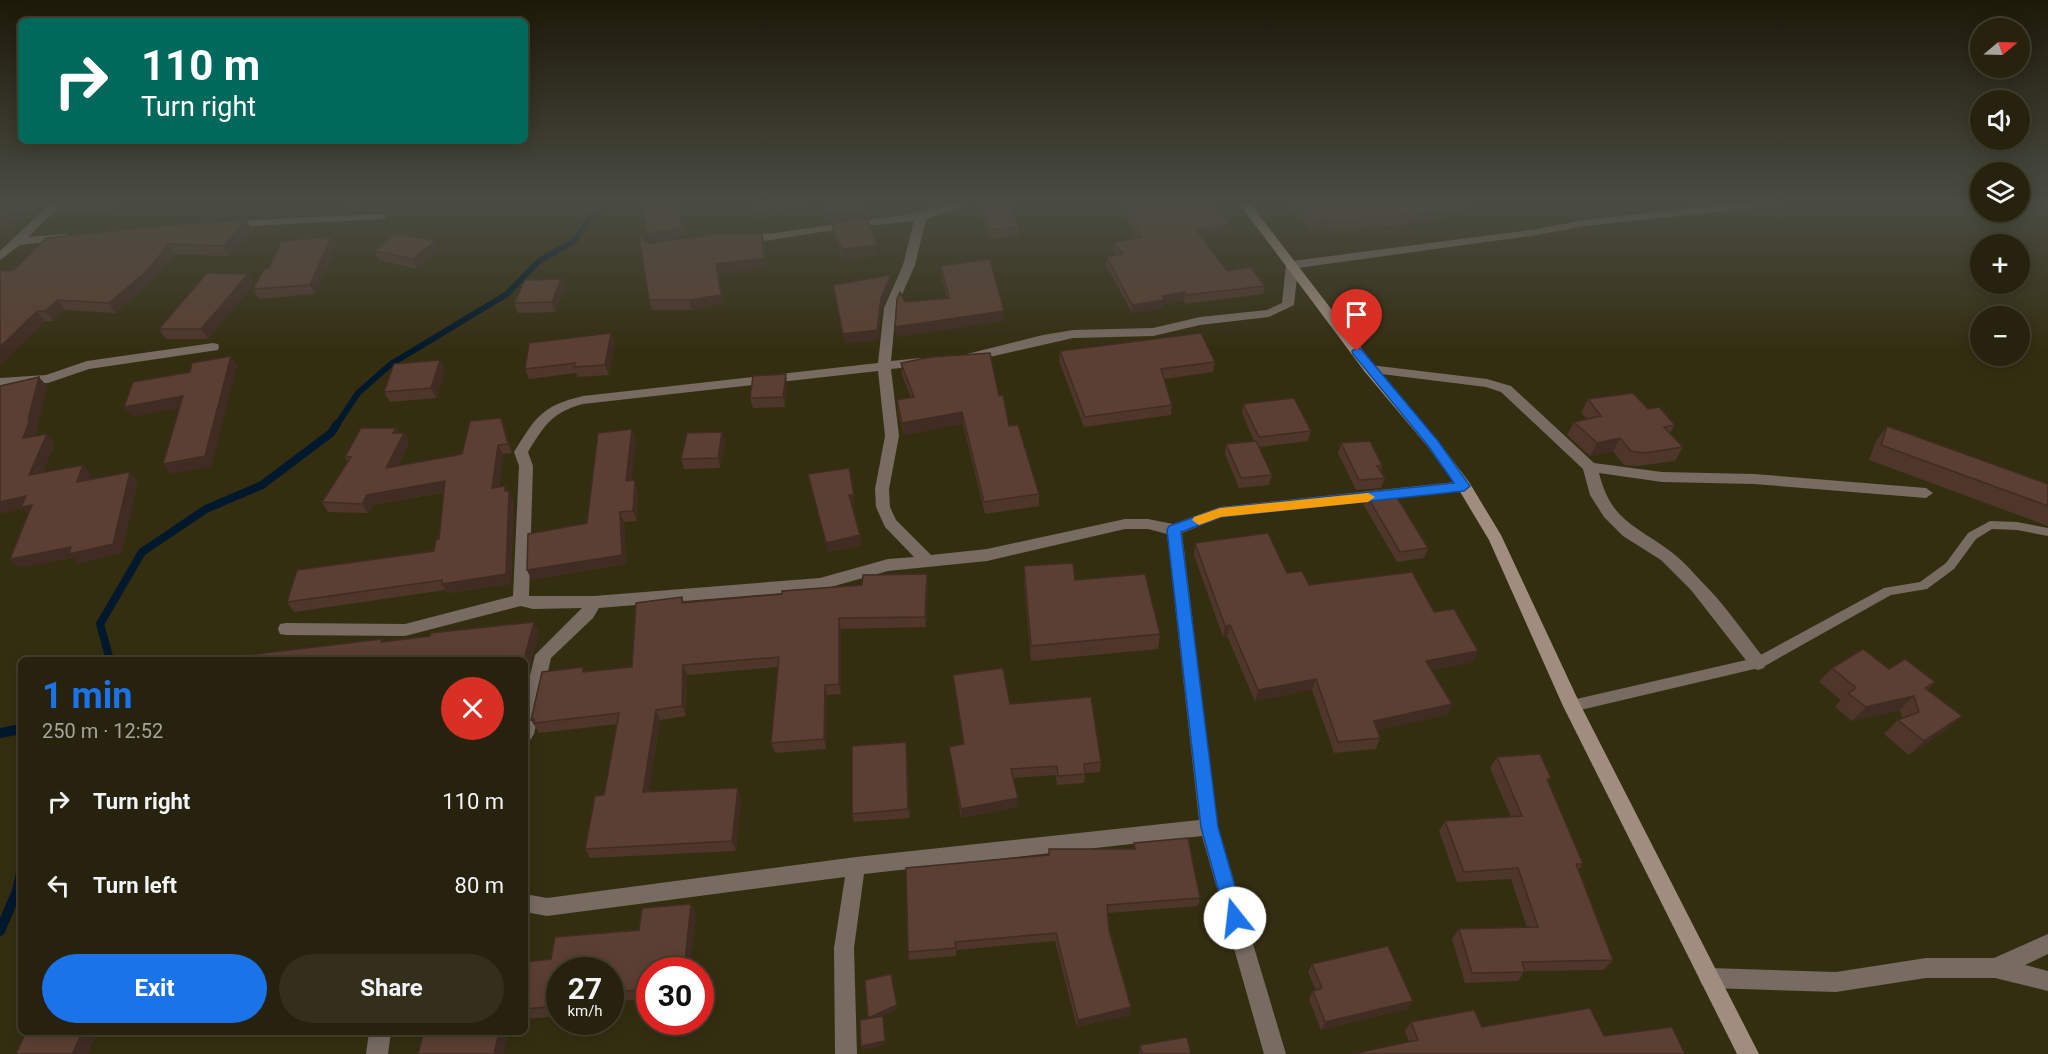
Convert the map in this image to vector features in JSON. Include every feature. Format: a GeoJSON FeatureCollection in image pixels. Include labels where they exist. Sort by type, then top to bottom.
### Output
{"type":"FeatureCollection","features":[{"type":"Feature","properties":{"kind":"main road"},"geometry":{"type":"LineString","coordinates":[[1281,251],[1370,369],[1433,444],[1464,486],[1496,539],[1572,706],[1748,1054]]}},
{"type":"Feature","properties":{"kind":"street"},"geometry":{"type":"LineString","coordinates":[[912,251],[909,265],[890,308],[884,365],[892,436],[882,489],[883,507],[890,523],[927,560]]}},
{"type":"Feature","properties":{"kind":"street"},"geometry":{"type":"LineString","coordinates":[[955,358],[979,356],[1043,339],[1073,334],[1153,332],[1200,321],[1269,313],[1288,305],[1292,265],[1395,251]]}},
{"type":"Feature","properties":{"kind":"street"},"geometry":{"type":"LineString","coordinates":[[0,382],[48,379],[87,364],[213,347]]}},
{"type":"Feature","properties":{"kind":"street"},"geometry":{"type":"LineString","coordinates":[[521,600],[526,466],[521,452],[548,411],[564,404],[583,400],[932,361]]}},
{"type":"Feature","properties":{"kind":"street"},"geometry":{"type":"LineString","coordinates":[[1370,369],[1487,383],[1506,389],[1590,466],[1662,477],[1754,479],[1926,493]]}},
{"type":"Feature","properties":{"kind":"street"},"geometry":{"type":"LineString","coordinates":[[1590,466],[1597,495],[1609,513],[1628,532],[1666,556],[1697,585],[1758,663]]}},
{"type":"Feature","properties":{"kind":"street"},"geometry":{"type":"LineString","coordinates":[[286,629],[405,630],[521,600],[533,603],[594,602],[820,584],[888,565],[987,555],[1125,524],[1148,524],[1174,530],[1220,512],[1464,486]]}},
{"type":"Feature","properties":{"kind":"street"},"geometry":{"type":"LineString","coordinates":[[1174,530],[1209,827],[1275,1054]]}},
{"type":"Feature","properties":{"kind":"street"},"geometry":{"type":"LineString","coordinates":[[528,721],[543,655],[586,614],[594,602]]}},
{"type":"Feature","properties":{"kind":"street"},"geometry":{"type":"LineString","coordinates":[[528,904],[547,907],[856,866],[1209,827]]}},
{"type":"Feature","properties":{"kind":"street"},"geometry":{"type":"LineString","coordinates":[[846,1054],[844,948],[856,866]]}},
{"type":"Feature","properties":{"kind":"street"},"geometry":{"type":"LineString","coordinates":[[1995,968],[2048,944]]}},
{"type":"Feature","properties":{"kind":"street"},"geometry":{"type":"LineString","coordinates":[[1709,978],[1836,982],[1926,968],[1995,968],[2048,981]]}},
{"type":"Feature","properties":{"kind":"street"},"geometry":{"type":"LineString","coordinates":[[376,1054],[379,1035]]}},
{"type":"Feature","properties":{"kind":"lane"},"geometry":{"type":"LineString","coordinates":[[1572,706],[1758,663],[1888,591],[1923,586],[1950,566],[1972,536],[1990,525],[2017,526],[2048,532]]}},
{"type":"Feature","properties":{"kind":"building"},"geometry":{"type":"Polygon","coordinates":[[[33,251],[163,251],[149,269],[109,303],[58,300],[45,311],[37,311],[0,347],[0,271],[14,270],[33,251]]]}},
{"type":"Feature","properties":{"kind":"building"},"geometry":{"type":"Polygon","coordinates":[[[276,251],[325,251],[310,285],[253,289],[264,269],[269,268],[276,251]]]}},
{"type":"Feature","properties":{"kind":"building"},"geometry":{"type":"Polygon","coordinates":[[[375,251],[423,251],[413,259],[375,251]]]}},
{"type":"Feature","properties":{"kind":"building"},"geometry":{"type":"Polygon","coordinates":[[[641,251],[763,251],[764,258],[716,264],[721,295],[689,300],[649,300],[641,251]]]}},
{"type":"Feature","properties":{"kind":"building"},"geometry":{"type":"Polygon","coordinates":[[[1121,251],[1212,251],[1227,271],[1251,267],[1265,286],[1186,295],[1185,292],[1162,296],[1164,300],[1132,305],[1107,257],[1123,254],[1121,251]]]}},
{"type":"Feature","properties":{"kind":"building"},"geometry":{"type":"Polygon","coordinates":[[[990,259],[1004,311],[895,327],[897,299],[900,292],[905,302],[949,298],[941,266],[990,259]]]}},
{"type":"Feature","properties":{"kind":"building"},"geometry":{"type":"Polygon","coordinates":[[[207,273],[248,274],[201,329],[159,329],[207,273]]]}},
{"type":"Feature","properties":{"kind":"building"},"geometry":{"type":"Polygon","coordinates":[[[891,275],[881,298],[877,330],[843,334],[833,285],[891,275]]]}},
{"type":"Feature","properties":{"kind":"building"},"geometry":{"type":"Polygon","coordinates":[[[561,279],[552,302],[514,303],[525,280],[561,279]]]}},
{"type":"Feature","properties":{"kind":"building"},"geometry":{"type":"Polygon","coordinates":[[[611,333],[605,365],[574,367],[575,363],[525,369],[529,343],[611,333]]]}},
{"type":"Feature","properties":{"kind":"building"},"geometry":{"type":"Polygon","coordinates":[[[1201,333],[1215,362],[1161,369],[1172,405],[1085,417],[1060,351],[1201,333]]]}},
{"type":"Feature","properties":{"kind":"building"},"geometry":{"type":"Polygon","coordinates":[[[990,353],[999,396],[1003,395],[1009,426],[1018,425],[1039,494],[984,502],[962,412],[902,423],[897,400],[914,397],[901,363],[931,357],[990,353]]]}},
{"type":"Feature","properties":{"kind":"building"},"geometry":{"type":"Polygon","coordinates":[[[231,356],[205,456],[163,464],[183,396],[124,407],[133,382],[190,372],[192,363],[231,356]]]}},
{"type":"Feature","properties":{"kind":"building"},"geometry":{"type":"Polygon","coordinates":[[[440,360],[431,388],[384,392],[394,364],[440,360]]]}},
{"type":"Feature","properties":{"kind":"building"},"geometry":{"type":"Polygon","coordinates":[[[786,374],[783,397],[750,398],[753,376],[786,374]]]}},
{"type":"Feature","properties":{"kind":"building"},"geometry":{"type":"Polygon","coordinates":[[[39,377],[28,420],[30,420],[23,438],[47,434],[29,475],[83,465],[77,482],[130,472],[113,544],[69,554],[71,547],[10,559],[32,505],[21,507],[26,496],[0,502],[0,386],[39,377]]]}},
{"type":"Feature","properties":{"kind":"building"},"geometry":{"type":"Polygon","coordinates":[[[1633,393],[1648,409],[1659,407],[1675,425],[1664,427],[1683,447],[1644,453],[1631,451],[1620,438],[1597,443],[1574,422],[1601,416],[1588,399],[1633,393]]]}},
{"type":"Feature","properties":{"kind":"building"},"geometry":{"type":"Polygon","coordinates":[[[1294,398],[1311,431],[1259,437],[1243,404],[1294,398]]]}},
{"type":"Feature","properties":{"kind":"building"},"geometry":{"type":"Polygon","coordinates":[[[501,418],[508,444],[498,445],[492,488],[505,486],[505,491],[509,491],[506,574],[442,584],[442,580],[287,602],[297,570],[434,551],[436,540],[439,539],[445,481],[367,495],[362,504],[322,502],[351,457],[345,457],[361,428],[396,428],[393,433],[404,433],[386,468],[462,454],[470,421],[501,418]]]}},
{"type":"Feature","properties":{"kind":"building"},"geometry":{"type":"Polygon","coordinates":[[[1887,426],[2048,484],[2048,506],[1881,445],[1887,426]]]}},
{"type":"Feature","properties":{"kind":"building"},"geometry":{"type":"Polygon","coordinates":[[[632,429],[626,481],[635,480],[633,511],[620,512],[622,555],[527,570],[528,534],[587,523],[598,433],[632,429]]]}},
{"type":"Feature","properties":{"kind":"building"},"geometry":{"type":"Polygon","coordinates":[[[722,432],[718,458],[681,459],[687,433],[722,432]]]}},
{"type":"Feature","properties":{"kind":"building"},"geometry":{"type":"Polygon","coordinates":[[[1256,441],[1272,475],[1241,478],[1226,444],[1256,441]]]}},
{"type":"Feature","properties":{"kind":"building"},"geometry":{"type":"Polygon","coordinates":[[[1370,441],[1382,465],[1377,466],[1385,478],[1359,480],[1341,443],[1370,441]]]}},
{"type":"Feature","properties":{"kind":"building"},"geometry":{"type":"Polygon","coordinates":[[[849,468],[854,495],[849,495],[860,535],[826,543],[808,474],[849,468]]]}},
{"type":"Feature","properties":{"kind":"building"},"geometry":{"type":"Polygon","coordinates":[[[1393,491],[1428,548],[1400,552],[1366,494],[1393,491]]]}},
{"type":"Feature","properties":{"kind":"building"},"geometry":{"type":"Polygon","coordinates":[[[1268,533],[1287,573],[1302,571],[1309,585],[1412,572],[1434,612],[1454,609],[1478,651],[1426,661],[1452,704],[1374,721],[1380,738],[1338,742],[1316,679],[1258,690],[1230,625],[1225,626],[1195,543],[1268,533]]]}},
{"type":"Feature","properties":{"kind":"building"},"geometry":{"type":"Polygon","coordinates":[[[1073,563],[1075,580],[1145,574],[1160,634],[1031,646],[1024,566],[1073,563]]]}},
{"type":"Feature","properties":{"kind":"building"},"geometry":{"type":"Polygon","coordinates":[[[927,574],[925,617],[839,618],[839,684],[825,685],[824,739],[771,743],[779,657],[683,665],[682,706],[656,710],[643,792],[738,788],[732,841],[585,849],[595,796],[604,795],[619,713],[534,723],[534,719],[531,720],[542,672],[583,667],[583,672],[632,667],[636,603],[682,597],[682,603],[782,594],[782,591],[862,585],[863,575],[927,574]]]}},
{"type":"Feature","properties":{"kind":"building"},"geometry":{"type":"Polygon","coordinates":[[[534,622],[525,657],[230,657],[382,639],[381,642],[430,636],[431,633],[534,622]]]}},
{"type":"Feature","properties":{"kind":"building"},"geometry":{"type":"Polygon","coordinates":[[[1863,649],[1889,669],[1905,659],[1935,682],[1925,688],[1962,716],[1924,741],[1898,720],[1919,712],[1914,696],[1866,707],[1848,693],[1856,688],[1832,668],[1863,649]]]}},
{"type":"Feature","properties":{"kind":"building"},"geometry":{"type":"Polygon","coordinates":[[[1003,668],[1010,704],[1091,697],[1101,762],[1084,764],[1085,774],[1058,776],[1057,766],[1011,769],[1018,798],[961,809],[949,747],[964,744],[953,675],[1003,668]]]}},
{"type":"Feature","properties":{"kind":"building"},"geometry":{"type":"Polygon","coordinates":[[[906,742],[908,809],[852,814],[852,746],[906,742]]]}},
{"type":"Feature","properties":{"kind":"building"},"geometry":{"type":"Polygon","coordinates":[[[1540,754],[1551,778],[1547,779],[1583,864],[1576,864],[1613,960],[1522,962],[1525,972],[1472,973],[1459,929],[1538,927],[1518,868],[1464,872],[1445,821],[1522,816],[1497,757],[1540,754]]]}},
{"type":"Feature","properties":{"kind":"building"},"geometry":{"type":"Polygon","coordinates":[[[1188,838],[1200,898],[1107,905],[1109,930],[1131,1007],[1078,1020],[1056,933],[955,942],[956,948],[908,952],[906,868],[1049,855],[1049,849],[1135,849],[1134,843],[1188,838]]]}},
{"type":"Feature","properties":{"kind":"building"},"geometry":{"type":"Polygon","coordinates":[[[691,904],[685,957],[636,957],[636,990],[624,991],[624,957],[551,957],[555,937],[639,930],[642,908],[691,904]]]}},
{"type":"Feature","properties":{"kind":"building"},"geometry":{"type":"Polygon","coordinates":[[[1388,946],[1413,1001],[1325,1022],[1313,991],[1322,988],[1312,964],[1388,946]]]}},
{"type":"Feature","properties":{"kind":"building"},"geometry":{"type":"Polygon","coordinates":[[[546,960],[546,1007],[528,1009],[528,962],[546,960]]]}},
{"type":"Feature","properties":{"kind":"building"},"geometry":{"type":"Polygon","coordinates":[[[891,974],[897,1005],[868,1018],[865,980],[891,974]]]}},
{"type":"Feature","properties":{"kind":"building"},"geometry":{"type":"Polygon","coordinates":[[[1590,1008],[1604,1036],[1672,1027],[1685,1054],[1352,1054],[1418,1040],[1411,1022],[1474,1010],[1482,1027],[1590,1008]]]}},
{"type":"Feature","properties":{"kind":"building"},"geometry":{"type":"Polygon","coordinates":[[[883,1016],[885,1041],[861,1046],[860,1020],[883,1016]]]}},
{"type":"Feature","properties":{"kind":"building"},"geometry":{"type":"Polygon","coordinates":[[[25,1035],[81,1035],[72,1054],[16,1054],[25,1035]]]}},
{"type":"Feature","properties":{"kind":"building"},"geometry":{"type":"Polygon","coordinates":[[[423,1035],[498,1035],[494,1054],[418,1054],[423,1035]]]}},
{"type":"Feature","properties":{"kind":"building"},"geometry":{"type":"Polygon","coordinates":[[[1187,1037],[1191,1054],[1142,1054],[1140,1045],[1187,1037]]]}},
{"type":"Feature","properties":{"kind":"waterway"},"geometry":{"type":"LineString","coordinates":[[336,426],[358,393],[391,364],[507,294],[539,261],[556,251]]}},
{"type":"Feature","properties":{"kind":"waterway"},"geometry":{"type":"LineString","coordinates":[[109,657],[100,624],[142,552],[206,509],[262,485],[331,433],[337,424]]}},
{"type":"Feature","properties":{"kind":"waterway"},"geometry":{"type":"LineString","coordinates":[[0,733],[18,730]]}},
{"type":"Feature","properties":{"kind":"waterway"},"geometry":{"type":"LineString","coordinates":[[0,931],[18,886]]}},
{"type":"Feature","properties":{"kind":"slow traffic"},"geometry":{"type":"LineString","coordinates":[[1199,520],[1220,512],[1368,497]]}},
{"type":"Feature","properties":{"kind":"route"},"geometry":{"type":"LineString","coordinates":[[1235,918],[1209,827],[1174,530],[1220,512],[1287,507],[1464,486],[1357,351]]}}]}
